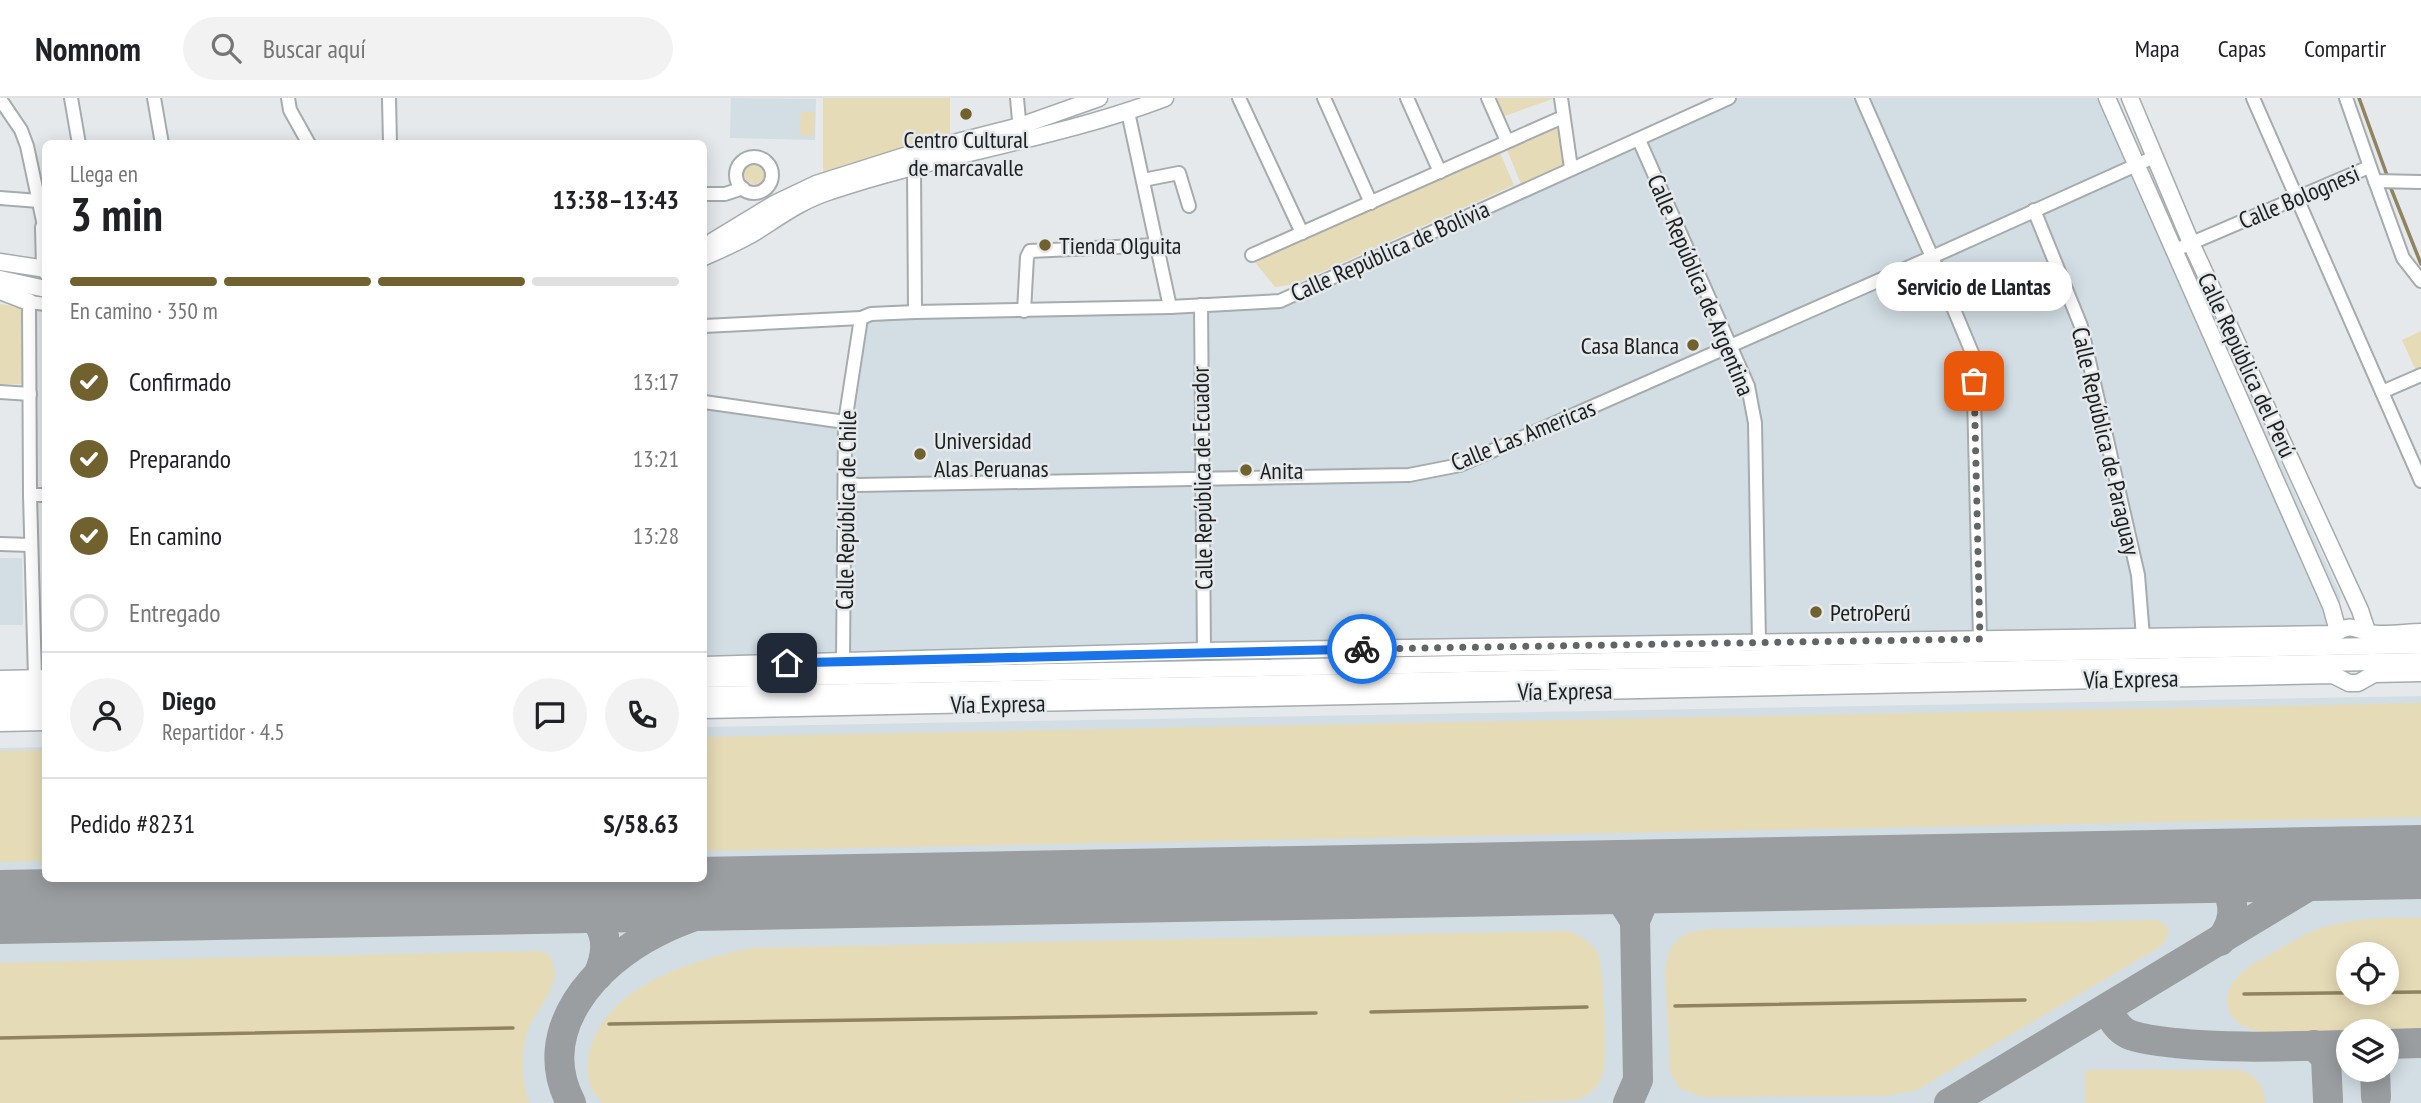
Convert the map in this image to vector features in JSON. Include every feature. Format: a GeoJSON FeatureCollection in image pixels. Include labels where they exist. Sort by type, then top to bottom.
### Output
{"type":"FeatureCollection","features":[{"type":"Feature","properties":{"kind":"main road"},"geometry":{"type":"LineString","coordinates":[[707,256],[752,233],[789,209],[828,191],[1020,134],[1099,98]]}},
{"type":"Feature","properties":{"kind":"main road"},"geometry":{"type":"LineString","coordinates":[[707,244],[774,204],[817,184],[914,153],[1128,112],[1165,98]]}},
{"type":"Feature","properties":{"kind":"main road","name":"Calle República del Perú"},"geometry":{"type":"LineString","coordinates":[[2107,98],[2332,606],[2331,650]]}},
{"type":"Feature","properties":{"kind":"main road","name":"Calle República del Perú"},"geometry":{"type":"LineString","coordinates":[[2130,98],[2191,243],[2354,597],[2374,649]]}},
{"type":"Feature","properties":{"kind":"main road"},"geometry":{"type":"LineString","coordinates":[[0,262],[24,264],[42,272]]}},
{"type":"Feature","properties":{"kind":"main road"},"geometry":{"type":"LineString","coordinates":[[0,272],[42,273]]}},
{"type":"Feature","properties":{"kind":"main road"},"geometry":{"type":"LineString","coordinates":[[0,279],[42,288]]}},
{"type":"Feature","properties":{"kind":"main road"},"geometry":{"type":"LineString","coordinates":[[0,291],[29,302]]}},
{"type":"Feature","properties":{"kind":"main road","name":"Vía Expresa"},"geometry":{"type":"LineString","coordinates":[[707,710],[2091,680],[2331,650],[2353,627],[2374,649],[2421,673]]}},
{"type":"Feature","properties":{"kind":"main road","name":"Vía Expresa"},"geometry":{"type":"LineString","coordinates":[[2331,650],[2349,683],[2358,683],[2374,649],[2421,632]]}},
{"type":"Feature","properties":{"kind":"main road","name":"Vía Expresa"},"geometry":{"type":"LineString","coordinates":[[707,665],[1204,651],[1986,638],[2143,637],[2331,650]]}},
{"type":"Feature","properties":{"kind":"main road"},"geometry":{"type":"LineString","coordinates":[[1949,662],[1986,638]]}},
{"type":"Feature","properties":{"kind":"main road"},"geometry":{"type":"LineString","coordinates":[[2091,638],[2129,659]]}},
{"type":"Feature","properties":{"kind":"main road","name":"Vía Expresa"},"geometry":{"type":"LineString","coordinates":[[2374,649],[2421,645]]}},
{"type":"Feature","properties":{"kind":"main road","name":"Vía Expresa"},"geometry":{"type":"LineString","coordinates":[[2374,649],[2421,661]]}},
{"type":"Feature","properties":{"kind":"main road","name":"Vía Expresa"},"geometry":{"type":"LineString","coordinates":[[707,679],[2129,659],[2331,650]]}},
{"type":"Feature","properties":{"kind":"main road"},"geometry":{"type":"LineString","coordinates":[[2091,680],[2129,659]]}},
{"type":"Feature","properties":{"kind":"main road"},"geometry":{"type":"LineString","coordinates":[[1949,662],[1993,682]]}},
{"type":"Feature","properties":{"kind":"main road","name":"Vía Expresa"},"geometry":{"type":"LineString","coordinates":[[707,695],[1949,662]]}},
{"type":"Feature","properties":{"kind":"main road"},"geometry":{"type":"LineString","coordinates":[[0,679],[40,678]]}},
{"type":"Feature","properties":{"kind":"main road"},"geometry":{"type":"LineString","coordinates":[[0,693],[42,692]]}},
{"type":"Feature","properties":{"kind":"main road"},"geometry":{"type":"LineString","coordinates":[[0,708],[42,707]]}},
{"type":"Feature","properties":{"kind":"main road"},"geometry":{"type":"LineString","coordinates":[[0,723],[42,722]]}},
{"type":"Feature","properties":{"kind":"street"},"geometry":{"type":"LineString","coordinates":[[71,98],[78,140]]}},
{"type":"Feature","properties":{"kind":"street"},"geometry":{"type":"LineString","coordinates":[[154,98],[161,140]]}},
{"type":"Feature","properties":{"kind":"street"},"geometry":{"type":"LineString","coordinates":[[288,98],[290,110],[307,140]]}},
{"type":"Feature","properties":{"kind":"street"},"geometry":{"type":"LineString","coordinates":[[390,98],[390,140]]}},
{"type":"Feature","properties":{"kind":"street"},"geometry":{"type":"LineString","coordinates":[[1017,98],[1020,134]]}},
{"type":"Feature","properties":{"kind":"street"},"geometry":{"type":"LineString","coordinates":[[1239,98],[1301,233]]}},
{"type":"Feature","properties":{"kind":"street"},"geometry":{"type":"LineString","coordinates":[[1324,98],[1370,203]]}},
{"type":"Feature","properties":{"kind":"street"},"geometry":{"type":"LineString","coordinates":[[1407,98],[1440,172]]}},
{"type":"Feature","properties":{"kind":"street"},"geometry":{"type":"LineString","coordinates":[[1488,98],[1507,141]]}},
{"type":"Feature","properties":{"kind":"street"},"geometry":{"type":"LineString","coordinates":[[1561,98],[1571,168]]}},
{"type":"Feature","properties":{"kind":"street","name":"Calle República de Bolivia"},"geometry":{"type":"LineString","coordinates":[[707,326],[861,318],[871,314],[915,312],[1170,307],[1280,301],[1729,98]]}},
{"type":"Feature","properties":{"kind":"street"},"geometry":{"type":"LineString","coordinates":[[1862,98],[1933,257],[1973,355],[1986,638]]}},
{"type":"Feature","properties":{"kind":"street"},"geometry":{"type":"LineString","coordinates":[[2253,98],[2421,481]]}},
{"type":"Feature","properties":{"kind":"street"},"geometry":{"type":"LineString","coordinates":[[2346,98],[2369,167]]}},
{"type":"Feature","properties":{"kind":"street"},"geometry":{"type":"LineString","coordinates":[[0,99],[24,138],[42,226]]}},
{"type":"Feature","properties":{"kind":"street"},"geometry":{"type":"LineString","coordinates":[[1128,112],[1170,307]]}},
{"type":"Feature","properties":{"kind":"street"},"geometry":{"type":"LineString","coordinates":[[1252,256],[1563,117]]}},
{"type":"Feature","properties":{"kind":"street","name":"Calle República de Argentina"},"geometry":{"type":"LineString","coordinates":[[1639,140],[1748,386],[1755,424],[1759,643]]}},
{"type":"Feature","properties":{"kind":"street","name":"Calle Las Americas"},"geometry":{"type":"LineString","coordinates":[[846,483],[858,485],[1409,475],[1460,465],[2154,157]]}},
{"type":"Feature","properties":{"kind":"street"},"geometry":{"type":"LineString","coordinates":[[914,166],[915,312]]}},
{"type":"Feature","properties":{"kind":"street","name":"Calle Bolognesi"},"geometry":{"type":"LineString","coordinates":[[2173,251],[2369,167],[2378,181],[2421,182]]}},
{"type":"Feature","properties":{"kind":"street"},"geometry":{"type":"LineString","coordinates":[[1143,180],[1179,173],[1189,206]]}},
{"type":"Feature","properties":{"kind":"street"},"geometry":{"type":"LineString","coordinates":[[2378,181],[2403,258],[2421,281]]}},
{"type":"Feature","properties":{"kind":"street"},"geometry":{"type":"LineString","coordinates":[[707,194],[725,194],[743,188]]}},
{"type":"Feature","properties":{"kind":"street"},"geometry":{"type":"LineString","coordinates":[[0,198],[38,201]]}},
{"type":"Feature","properties":{"kind":"street","name":"Calle República de Paraguay"},"geometry":{"type":"LineString","coordinates":[[2034,210],[2081,326],[2138,575],[2143,637]]}},
{"type":"Feature","properties":{"kind":"street"},"geometry":{"type":"LineString","coordinates":[[24,264],[36,257],[42,236]]}},
{"type":"Feature","properties":{"kind":"street"},"geometry":{"type":"LineString","coordinates":[[1024,311],[1027,257],[1030,251],[1158,245]]}},
{"type":"Feature","properties":{"kind":"street"},"geometry":{"type":"LineString","coordinates":[[0,298],[42,304]]}},
{"type":"Feature","properties":{"kind":"street"},"geometry":{"type":"LineString","coordinates":[[29,302],[31,545],[40,632],[40,678]]}},
{"type":"Feature","properties":{"kind":"street","name":"Calle República de Ecuador"},"geometry":{"type":"LineString","coordinates":[[1200,305],[1204,651]]}},
{"type":"Feature","properties":{"kind":"street","name":"Calle República de Chile"},"geometry":{"type":"LineString","coordinates":[[843,662],[845,422],[861,318]]}},
{"type":"Feature","properties":{"kind":"street"},"geometry":{"type":"LineString","coordinates":[[2382,392],[2421,375]]}},
{"type":"Feature","properties":{"kind":"street"},"geometry":{"type":"LineString","coordinates":[[0,392],[30,394]]}},
{"type":"Feature","properties":{"kind":"street"},"geometry":{"type":"LineString","coordinates":[[707,402],[845,422]]}},
{"type":"Feature","properties":{"kind":"street"},"geometry":{"type":"LineString","coordinates":[[30,495],[42,495]]}},
{"type":"Feature","properties":{"kind":"street"},"geometry":{"type":"LineString","coordinates":[[0,544],[31,545]]}},
{"type":"Feature","properties":{"kind":"shaded area"},"geometry":{"type":"Polygon","coordinates":[[[731,98],[816,99],[815,140],[730,138],[731,98]]]}},
{"type":"Feature","properties":{"kind":"shaded area"},"geometry":{"type":"Polygon","coordinates":[[[823,98],[950,98],[950,137],[823,175],[823,98]]]}},
{"type":"Feature","properties":{"kind":"shaded area"},"geometry":{"type":"Polygon","coordinates":[[[1494,98],[1555,98],[1502,117],[1494,98]]]}},
{"type":"Feature","properties":{"kind":"shaded area"},"geometry":{"type":"Polygon","coordinates":[[[1720,98],[2118,98],[2341,596],[2328,643],[707,675],[707,403],[842,424],[854,315],[1303,295],[1720,98]]]}},
{"type":"Feature","properties":{"kind":"shaded area"},"geometry":{"type":"Polygon","coordinates":[[[801,112],[815,112],[814,136],[800,135],[801,112]]]}},
{"type":"Feature","properties":{"kind":"shaded area"},"geometry":{"type":"Polygon","coordinates":[[[1561,119],[1568,163],[1521,184],[1505,145],[1561,119]]]}},
{"type":"Feature","properties":{"kind":"shaded area"},"geometry":{"type":"Polygon","coordinates":[[[1500,153],[1514,185],[1295,284],[1275,287],[1254,261],[1500,153]]]}},
{"type":"Feature","properties":{"kind":"shaded area"},"geometry":{"type":"Polygon","coordinates":[[[755,162],[763,165],[766,173],[763,181],[755,184],[747,181],[744,173],[747,165],[755,162]]]}},
{"type":"Feature","properties":{"kind":"shaded area"},"geometry":{"type":"Polygon","coordinates":[[[0,304],[22,307],[23,384],[0,384],[0,304]]]}},
{"type":"Feature","properties":{"kind":"shaded area"},"geometry":{"type":"Polygon","coordinates":[[[2421,331],[2421,369],[2416,371],[2402,340],[2421,331]]]}},
{"type":"Feature","properties":{"kind":"shaded area"},"geometry":{"type":"Polygon","coordinates":[[[0,558],[22,558],[23,625],[0,625],[0,558]]]}},
{"type":"Feature","properties":{"kind":"shaded area"},"geometry":{"type":"Polygon","coordinates":[[[2421,696],[2421,1103],[0,1103],[0,748],[42,747],[42,882],[707,882],[707,727],[2421,696]]]}},
{"type":"Feature","properties":{"kind":"shaded area"},"geometry":{"type":"Polygon","coordinates":[[[2421,703],[2421,817],[707,851],[707,737],[2421,703]]]}},
{"type":"Feature","properties":{"kind":"shaded area"},"geometry":{"type":"Polygon","coordinates":[[[42,750],[42,861],[0,862],[0,751],[42,750]]]}},
{"type":"Feature","properties":{"kind":"shaded area"},"geometry":{"type":"Polygon","coordinates":[[[2421,918],[2421,1029],[2399,1029],[2399,1019],[2336,1019],[2336,1031],[2264,1032],[2243,1026],[2231,1015],[2227,999],[2230,989],[2242,972],[2252,965],[2314,931],[2344,922],[2421,918]]]}},
{"type":"Feature","properties":{"kind":"shaded area"},"geometry":{"type":"Polygon","coordinates":[[[2157,920],[2167,926],[2169,933],[2163,945],[1917,1090],[1887,1096],[1702,1097],[1679,1088],[1670,1071],[1665,970],[1669,952],[1677,940],[1688,933],[1708,929],[2157,920]]]}},
{"type":"Feature","properties":{"kind":"shaded area"},"geometry":{"type":"Polygon","coordinates":[[[1568,931],[1585,940],[1598,954],[1603,991],[1603,1074],[1595,1088],[1577,1100],[1503,1103],[603,1103],[594,1093],[588,1074],[589,1054],[598,1030],[613,1010],[631,994],[678,969],[751,948],[1568,931]]]}},
{"type":"Feature","properties":{"kind":"shaded area"},"geometry":{"type":"Polygon","coordinates":[[[538,951],[547,953],[555,973],[549,993],[531,1022],[525,1040],[524,1077],[530,1103],[0,1103],[0,963],[538,951]]]}},
{"type":"Feature","properties":{"kind":"shaded area"},"geometry":{"type":"Polygon","coordinates":[[[2085,1070],[2240,1070],[2258,1082],[2265,1103],[2085,1103],[2085,1070]]]}},
{"type":"Feature","properties":{"kind":"waterway"},"geometry":{"type":"LineString","coordinates":[[2359,98],[2388,178]]}},
{"type":"Feature","properties":{"kind":"waterway"},"geometry":{"type":"LineString","coordinates":[[2390,186],[2421,264]]}},
{"type":"Feature","properties":{"kind":"waterway"},"geometry":{"type":"LineString","coordinates":[[2244,994],[2421,992]]}},
{"type":"Feature","properties":{"kind":"waterway"},"geometry":{"type":"LineString","coordinates":[[1675,1006],[2025,1000]]}},
{"type":"Feature","properties":{"kind":"waterway"},"geometry":{"type":"LineString","coordinates":[[1371,1012],[1587,1007]]}},
{"type":"Feature","properties":{"kind":"waterway"},"geometry":{"type":"LineString","coordinates":[[609,1024],[1316,1013]]}},
{"type":"Feature","properties":{"kind":"waterway"},"geometry":{"type":"LineString","coordinates":[[0,1038],[513,1028]]}},
{"type":"Feature","properties":{"kind":"taxiway"},"geometry":{"type":"LineString","coordinates":[[1949,1103],[2347,863]]}},
{"type":"Feature","properties":{"kind":"taxiway"},"geometry":{"type":"LineString","coordinates":[[2215,866],[2232,904],[2231,921],[2220,941]]}},
{"type":"Feature","properties":{"kind":"taxiway"},"geometry":{"type":"LineString","coordinates":[[1628,1103],[1638,1080],[1635,921],[1643,902],[1665,876]]}},
{"type":"Feature","properties":{"kind":"taxiway"},"geometry":{"type":"LineString","coordinates":[[1607,877],[1635,921]]}},
{"type":"Feature","properties":{"kind":"taxiway"},"geometry":{"type":"LineString","coordinates":[[571,1103],[561,1076],[560,1050],[565,1025],[576,1002],[593,981],[634,945],[671,925],[774,892]]}},
{"type":"Feature","properties":{"kind":"taxiway"},"geometry":{"type":"LineString","coordinates":[[546,897],[576,905],[597,921],[605,944],[604,959],[598,975]]}},
{"type":"Feature","properties":{"kind":"taxiway"},"geometry":{"type":"LineString","coordinates":[[2107,1009],[2124,1032],[2151,1040],[2218,1046],[2336,1045]]}},
{"type":"Feature","properties":{"kind":"taxiway"},"geometry":{"type":"LineString","coordinates":[[2399,1044],[2421,1043]]}},
{"type":"Feature","properties":{"kind":"taxiway"},"geometry":{"type":"LineString","coordinates":[[2314,1045],[2326,1058],[2328,1100]]}},
{"type":"Feature","properties":{"kind":"taxiway"},"geometry":{"type":"LineString","coordinates":[[2375,1082],[2376,1097]]}},
{"type":"Feature","properties":{"kind":"runway"},"geometry":{"type":"LineString","coordinates":[[0,907],[2421,862]]}},
{"type":"Feature","properties":{"kind":"way so far"},"geometry":{"type":"LineString","coordinates":[[1362,649],[1980,639],[1974,381]]}},
{"type":"Feature","properties":{"kind":"place","name":"Centro Cultural de marcavalle"},"geometry":{"type":"Point","coordinates":[966,114]}},
{"type":"Feature","properties":{"kind":"place","name":"Tienda Olguita"},"geometry":{"type":"Point","coordinates":[1045,245]}},
{"type":"Feature","properties":{"kind":"place","name":"Casa Blanca"},"geometry":{"type":"Point","coordinates":[1693,345]}},
{"type":"Feature","properties":{"kind":"place","name":"Servicio de Llantas"},"geometry":{"type":"Point","coordinates":[1974,381]}},
{"type":"Feature","properties":{"kind":"place","name":"Universidad Alas Peruanas"},"geometry":{"type":"Point","coordinates":[920,454]}},
{"type":"Feature","properties":{"kind":"place","name":"Anita"},"geometry":{"type":"Point","coordinates":[1246,470]}},
{"type":"Feature","properties":{"kind":"place","name":"PetroPerú"},"geometry":{"type":"Point","coordinates":[1816,612]}},
{"type":"Feature","properties":{"kind":"route"},"geometry":{"type":"LineString","coordinates":[[787,663],[1362,649]]}}]}
